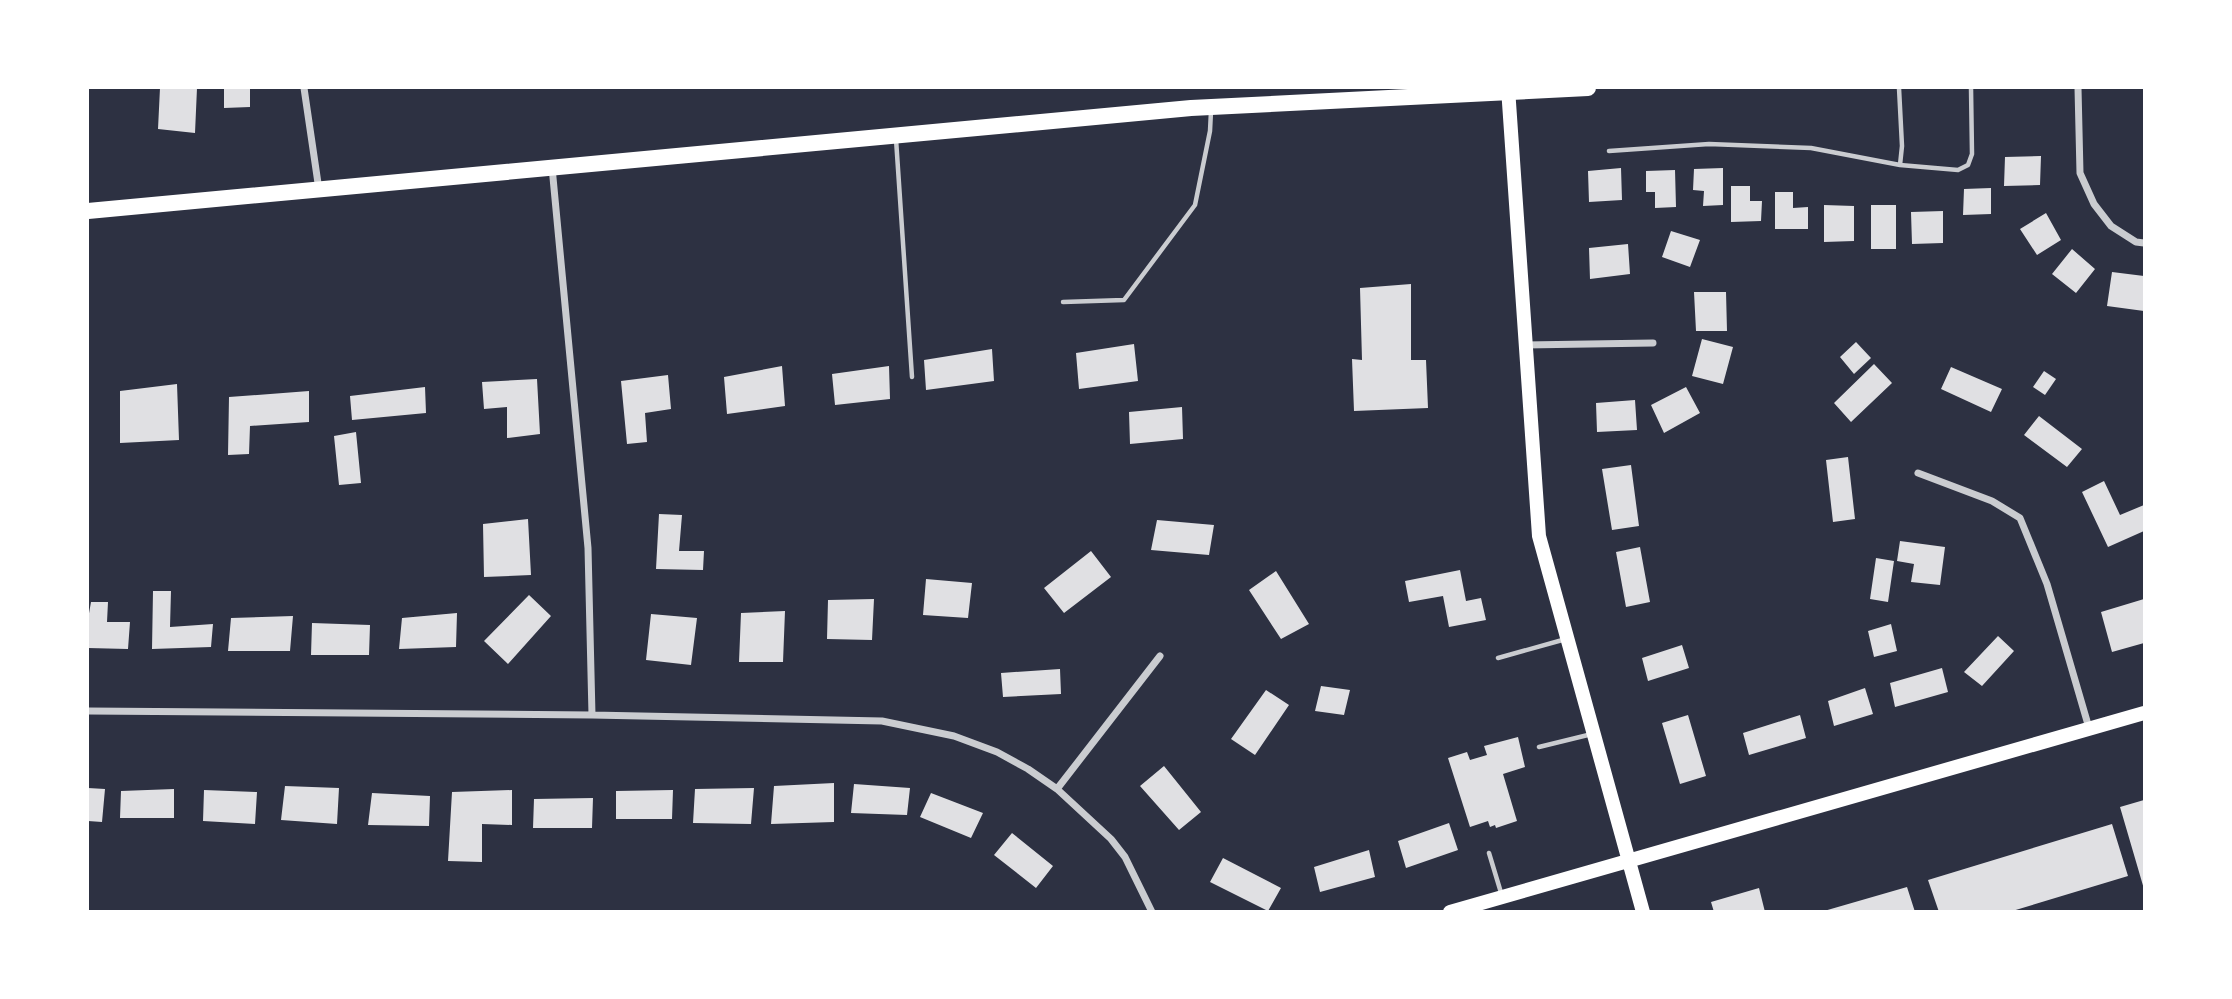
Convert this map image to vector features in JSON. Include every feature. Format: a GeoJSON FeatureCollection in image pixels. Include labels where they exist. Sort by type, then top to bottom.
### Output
{"type":"FeatureCollection","features":[{"type":"Feature","properties":{"kind":"main road"},"geometry":{"type":"LineString","coordinates":[[88,211],[1211,107],[1508,89],[1588,88]]}},
{"type":"Feature","properties":{"kind":"main road"},"geometry":{"type":"LineString","coordinates":[[1508,89],[1539,536],[1643,912]]}},
{"type":"Feature","properties":{"kind":"main road"},"geometry":{"type":"LineString","coordinates":[[1450,912],[2144,713]]}},
{"type":"Feature","properties":{"kind":"street"},"geometry":{"type":"LineString","coordinates":[[304,88],[319,190]]}},
{"type":"Feature","properties":{"kind":"street"},"geometry":{"type":"LineString","coordinates":[[2078,88],[2081,173],[2094,204],[2111,226],[2136,242],[2144,243]]}},
{"type":"Feature","properties":{"kind":"street"},"geometry":{"type":"LineString","coordinates":[[552,167],[587,548],[592,715]]}},
{"type":"Feature","properties":{"kind":"street"},"geometry":{"type":"LineString","coordinates":[[1524,345],[1653,343]]}},
{"type":"Feature","properties":{"kind":"street"},"geometry":{"type":"LineString","coordinates":[[1918,473],[1992,501],[2020,518],[2047,584],[2089,729]]}},
{"type":"Feature","properties":{"kind":"street"},"geometry":{"type":"LineString","coordinates":[[1057,789],[1160,656]]}},
{"type":"Feature","properties":{"kind":"street"},"geometry":{"type":"LineString","coordinates":[[88,711],[592,715],[882,721],[954,736],[997,752],[1057,789],[1111,839],[1125,857],[1152,912]]}},
{"type":"Feature","properties":{"kind":"lane"},"geometry":{"type":"LineString","coordinates":[[1899,88],[1902,146],[1900,165]]}},
{"type":"Feature","properties":{"kind":"lane"},"geometry":{"type":"LineString","coordinates":[[1609,151],[1709,144],[1811,148],[1900,165],[1958,170],[1968,165],[1972,154],[1971,88]]}},
{"type":"Feature","properties":{"kind":"lane"},"geometry":{"type":"LineString","coordinates":[[1063,302],[1124,300],[1195,205],[1210,131],[1211,107]]}},
{"type":"Feature","properties":{"kind":"lane"},"geometry":{"type":"LineString","coordinates":[[896,135],[912,377]]}},
{"type":"Feature","properties":{"kind":"lane"},"geometry":{"type":"LineString","coordinates":[[1498,658],[1567,639]]}},
{"type":"Feature","properties":{"kind":"lane"},"geometry":{"type":"LineString","coordinates":[[1539,747],[1593,734]]}},
{"type":"Feature","properties":{"kind":"lane"},"geometry":{"type":"LineString","coordinates":[[1489,853],[1502,896]]}},
{"type":"Feature","properties":{"kind":"building"},"geometry":{"type":"Polygon","coordinates":[[[160,88],[197,88],[195,133],[158,129],[160,88]]]}},
{"type":"Feature","properties":{"kind":"building"},"geometry":{"type":"Polygon","coordinates":[[[224,88],[250,88],[250,107],[224,108],[224,88]]]}},
{"type":"Feature","properties":{"kind":"building"},"geometry":{"type":"Polygon","coordinates":[[[2041,156],[2040,185],[2004,186],[2005,157],[2041,156]]]}},
{"type":"Feature","properties":{"kind":"building"},"geometry":{"type":"Polygon","coordinates":[[[1621,168],[1622,200],[1589,202],[1588,171],[1621,168]]]}},
{"type":"Feature","properties":{"kind":"building"},"geometry":{"type":"Polygon","coordinates":[[[1723,168],[1723,205],[1703,206],[1704,191],[1693,190],[1694,169],[1723,168]]]}},
{"type":"Feature","properties":{"kind":"building"},"geometry":{"type":"Polygon","coordinates":[[[1675,170],[1676,207],[1655,208],[1655,192],[1646,192],[1646,171],[1675,170]]]}},
{"type":"Feature","properties":{"kind":"building"},"geometry":{"type":"Polygon","coordinates":[[[1731,186],[1750,186],[1750,201],[1762,201],[1761,221],[1731,222],[1731,186]]]}},
{"type":"Feature","properties":{"kind":"building"},"geometry":{"type":"Polygon","coordinates":[[[1991,188],[1991,214],[1963,215],[1964,189],[1991,188]]]}},
{"type":"Feature","properties":{"kind":"building"},"geometry":{"type":"Polygon","coordinates":[[[1775,192],[1793,192],[1793,208],[1808,207],[1808,229],[1775,229],[1775,192]]]}},
{"type":"Feature","properties":{"kind":"building"},"geometry":{"type":"Polygon","coordinates":[[[1824,205],[1854,206],[1854,241],[1824,242],[1824,205]]]}},
{"type":"Feature","properties":{"kind":"building"},"geometry":{"type":"Polygon","coordinates":[[[1871,205],[1896,205],[1896,249],[1871,249],[1871,205]]]}},
{"type":"Feature","properties":{"kind":"building"},"geometry":{"type":"Polygon","coordinates":[[[1943,211],[1943,243],[1912,244],[1911,212],[1943,211]]]}},
{"type":"Feature","properties":{"kind":"building"},"geometry":{"type":"Polygon","coordinates":[[[2046,213],[2061,240],[2037,255],[2020,229],[2046,213]]]}},
{"type":"Feature","properties":{"kind":"building"},"geometry":{"type":"Polygon","coordinates":[[[1671,231],[1700,240],[1690,267],[1662,257],[1671,231]]]}},
{"type":"Feature","properties":{"kind":"building"},"geometry":{"type":"Polygon","coordinates":[[[1628,244],[1630,274],[1590,279],[1589,248],[1628,244]]]}},
{"type":"Feature","properties":{"kind":"building"},"geometry":{"type":"Polygon","coordinates":[[[2072,249],[2095,269],[2076,293],[2052,274],[2072,249]]]}},
{"type":"Feature","properties":{"kind":"building"},"geometry":{"type":"Polygon","coordinates":[[[2112,272],[2144,276],[2144,311],[2107,306],[2112,272]]]}},
{"type":"Feature","properties":{"kind":"building"},"geometry":{"type":"Polygon","coordinates":[[[1411,284],[1411,360],[1426,360],[1428,408],[1354,411],[1352,359],[1362,360],[1360,288],[1411,284]]]}},
{"type":"Feature","properties":{"kind":"building"},"geometry":{"type":"Polygon","coordinates":[[[1694,292],[1726,292],[1727,331],[1696,331],[1694,292]]]}},
{"type":"Feature","properties":{"kind":"building"},"geometry":{"type":"Polygon","coordinates":[[[1702,339],[1733,347],[1723,384],[1692,376],[1702,339]]]}},
{"type":"Feature","properties":{"kind":"building"},"geometry":{"type":"Polygon","coordinates":[[[1856,342],[1871,358],[1854,374],[1840,357],[1856,342]]]}},
{"type":"Feature","properties":{"kind":"building"},"geometry":{"type":"Polygon","coordinates":[[[1134,344],[1138,381],[1079,389],[1076,353],[1134,344]]]}},
{"type":"Feature","properties":{"kind":"building"},"geometry":{"type":"Polygon","coordinates":[[[992,349],[994,381],[926,390],[924,360],[992,349]]]}},
{"type":"Feature","properties":{"kind":"building"},"geometry":{"type":"Polygon","coordinates":[[[1874,364],[1892,383],[1851,422],[1834,403],[1874,364]]]}},
{"type":"Feature","properties":{"kind":"building"},"geometry":{"type":"Polygon","coordinates":[[[782,366],[785,406],[727,414],[724,377],[782,366]]]}},
{"type":"Feature","properties":{"kind":"building"},"geometry":{"type":"Polygon","coordinates":[[[889,366],[890,399],[835,405],[832,374],[889,366]]]}},
{"type":"Feature","properties":{"kind":"building"},"geometry":{"type":"Polygon","coordinates":[[[1951,367],[2002,389],[1991,412],[1941,389],[1951,367]]]}},
{"type":"Feature","properties":{"kind":"building"},"geometry":{"type":"Polygon","coordinates":[[[2044,371],[2056,379],[2045,395],[2033,387],[2044,371]]]}},
{"type":"Feature","properties":{"kind":"building"},"geometry":{"type":"Polygon","coordinates":[[[668,375],[671,409],[645,413],[647,442],[627,444],[621,381],[668,375]]]}},
{"type":"Feature","properties":{"kind":"building"},"geometry":{"type":"Polygon","coordinates":[[[537,379],[540,434],[507,438],[507,407],[484,409],[482,382],[537,379]]]}},
{"type":"Feature","properties":{"kind":"building"},"geometry":{"type":"Polygon","coordinates":[[[177,384],[179,440],[120,443],[120,391],[177,384]]]}},
{"type":"Feature","properties":{"kind":"building"},"geometry":{"type":"Polygon","coordinates":[[[425,387],[426,413],[352,420],[350,396],[425,387]]]}},
{"type":"Feature","properties":{"kind":"building"},"geometry":{"type":"Polygon","coordinates":[[[1686,387],[1700,413],[1664,433],[1651,405],[1686,387]]]}},
{"type":"Feature","properties":{"kind":"building"},"geometry":{"type":"Polygon","coordinates":[[[309,391],[309,422],[250,426],[249,454],[228,455],[229,397],[309,391]]]}},
{"type":"Feature","properties":{"kind":"building"},"geometry":{"type":"Polygon","coordinates":[[[1635,400],[1637,430],[1597,432],[1596,403],[1635,400]]]}},
{"type":"Feature","properties":{"kind":"building"},"geometry":{"type":"Polygon","coordinates":[[[1182,407],[1183,439],[1130,444],[1129,412],[1182,407]]]}},
{"type":"Feature","properties":{"kind":"building"},"geometry":{"type":"Polygon","coordinates":[[[2039,416],[2082,449],[2067,467],[2024,435],[2039,416]]]}},
{"type":"Feature","properties":{"kind":"building"},"geometry":{"type":"Polygon","coordinates":[[[356,432],[361,483],[339,485],[334,436],[356,432]]]}},
{"type":"Feature","properties":{"kind":"building"},"geometry":{"type":"Polygon","coordinates":[[[1848,457],[1855,519],[1833,522],[1826,460],[1848,457]]]}},
{"type":"Feature","properties":{"kind":"building"},"geometry":{"type":"Polygon","coordinates":[[[1631,465],[1639,526],[1612,530],[1602,469],[1631,465]]]}},
{"type":"Feature","properties":{"kind":"building"},"geometry":{"type":"Polygon","coordinates":[[[2104,481],[2120,515],[2144,505],[2144,531],[2108,547],[2082,492],[2104,481]]]}},
{"type":"Feature","properties":{"kind":"building"},"geometry":{"type":"Polygon","coordinates":[[[659,514],[682,515],[679,551],[704,551],[703,570],[656,569],[659,514]]]}},
{"type":"Feature","properties":{"kind":"building"},"geometry":{"type":"Polygon","coordinates":[[[528,519],[531,575],[484,577],[483,524],[528,519]]]}},
{"type":"Feature","properties":{"kind":"building"},"geometry":{"type":"Polygon","coordinates":[[[1157,520],[1214,525],[1209,555],[1151,550],[1157,520]]]}},
{"type":"Feature","properties":{"kind":"building"},"geometry":{"type":"Polygon","coordinates":[[[1900,541],[1945,547],[1940,585],[1911,582],[1914,564],[1897,561],[1900,541]]]}},
{"type":"Feature","properties":{"kind":"building"},"geometry":{"type":"Polygon","coordinates":[[[1640,547],[1650,602],[1626,607],[1616,552],[1640,547]]]}},
{"type":"Feature","properties":{"kind":"building"},"geometry":{"type":"Polygon","coordinates":[[[1091,551],[1111,577],[1064,613],[1044,588],[1091,551]]]}},
{"type":"Feature","properties":{"kind":"building"},"geometry":{"type":"Polygon","coordinates":[[[1876,558],[1894,561],[1888,602],[1870,599],[1876,558]]]}},
{"type":"Feature","properties":{"kind":"building"},"geometry":{"type":"Polygon","coordinates":[[[1460,570],[1466,601],[1481,598],[1486,620],[1449,627],[1443,596],[1409,602],[1405,581],[1460,570]]]}},
{"type":"Feature","properties":{"kind":"building"},"geometry":{"type":"Polygon","coordinates":[[[1276,571],[1309,624],[1281,639],[1249,590],[1276,571]]]}},
{"type":"Feature","properties":{"kind":"building"},"geometry":{"type":"Polygon","coordinates":[[[926,579],[972,583],[968,618],[923,615],[926,579]]]}},
{"type":"Feature","properties":{"kind":"building"},"geometry":{"type":"Polygon","coordinates":[[[153,591],[171,591],[170,627],[213,624],[211,647],[152,649],[153,591]]]}},
{"type":"Feature","properties":{"kind":"building"},"geometry":{"type":"Polygon","coordinates":[[[529,595],[551,616],[508,664],[484,641],[529,595]]]}},
{"type":"Feature","properties":{"kind":"building"},"geometry":{"type":"Polygon","coordinates":[[[874,599],[872,640],[827,639],[828,600],[874,599]]]}},
{"type":"Feature","properties":{"kind":"building"},"geometry":{"type":"Polygon","coordinates":[[[2144,599],[2144,643],[2112,652],[2101,612],[2144,599]]]}},
{"type":"Feature","properties":{"kind":"building"},"geometry":{"type":"Polygon","coordinates":[[[91,602],[108,602],[107,622],[130,622],[128,649],[88,648],[91,602]]]}},
{"type":"Feature","properties":{"kind":"building"},"geometry":{"type":"Polygon","coordinates":[[[785,611],[783,662],[739,662],[741,613],[785,611]]]}},
{"type":"Feature","properties":{"kind":"building"},"geometry":{"type":"Polygon","coordinates":[[[457,613],[456,647],[399,649],[402,618],[457,613]]]}},
{"type":"Feature","properties":{"kind":"building"},"geometry":{"type":"Polygon","coordinates":[[[651,614],[697,618],[691,665],[646,660],[651,614]]]}},
{"type":"Feature","properties":{"kind":"building"},"geometry":{"type":"Polygon","coordinates":[[[293,616],[290,651],[228,651],[231,618],[293,616]]]}},
{"type":"Feature","properties":{"kind":"building"},"geometry":{"type":"Polygon","coordinates":[[[312,623],[370,625],[369,655],[311,655],[312,623]]]}},
{"type":"Feature","properties":{"kind":"building"},"geometry":{"type":"Polygon","coordinates":[[[1891,624],[1897,651],[1874,657],[1868,631],[1891,624]]]}},
{"type":"Feature","properties":{"kind":"building"},"geometry":{"type":"Polygon","coordinates":[[[1998,636],[2014,651],[1982,686],[1964,672],[1998,636]]]}},
{"type":"Feature","properties":{"kind":"building"},"geometry":{"type":"Polygon","coordinates":[[[1682,645],[1689,668],[1648,681],[1642,658],[1682,645]]]}},
{"type":"Feature","properties":{"kind":"building"},"geometry":{"type":"Polygon","coordinates":[[[1942,668],[1948,692],[1895,707],[1890,683],[1942,668]]]}},
{"type":"Feature","properties":{"kind":"building"},"geometry":{"type":"Polygon","coordinates":[[[1060,669],[1061,694],[1003,697],[1001,673],[1060,669]]]}},
{"type":"Feature","properties":{"kind":"building"},"geometry":{"type":"Polygon","coordinates":[[[1321,686],[1350,690],[1344,715],[1315,711],[1321,686]]]}},
{"type":"Feature","properties":{"kind":"building"},"geometry":{"type":"Polygon","coordinates":[[[1865,688],[1873,714],[1834,726],[1828,701],[1865,688]]]}},
{"type":"Feature","properties":{"kind":"building"},"geometry":{"type":"Polygon","coordinates":[[[1266,690],[1289,705],[1255,755],[1231,739],[1266,690]]]}},
{"type":"Feature","properties":{"kind":"building"},"geometry":{"type":"Polygon","coordinates":[[[1688,715],[1706,776],[1680,784],[1662,723],[1688,715]]]}},
{"type":"Feature","properties":{"kind":"building"},"geometry":{"type":"Polygon","coordinates":[[[1800,715],[1806,738],[1749,755],[1743,733],[1800,715]]]}},
{"type":"Feature","properties":{"kind":"building"},"geometry":{"type":"Polygon","coordinates":[[[1518,737],[1525,767],[1503,774],[1517,821],[1496,828],[1495,825],[1490,827],[1488,821],[1470,827],[1448,758],[1467,752],[1470,760],[1487,755],[1484,746],[1518,737]]]}},
{"type":"Feature","properties":{"kind":"building"},"geometry":{"type":"Polygon","coordinates":[[[1164,766],[1201,812],[1179,830],[1140,786],[1164,766]]]}},
{"type":"Feature","properties":{"kind":"building"},"geometry":{"type":"Polygon","coordinates":[[[834,783],[834,822],[771,824],[774,786],[834,783]]]}},
{"type":"Feature","properties":{"kind":"building"},"geometry":{"type":"Polygon","coordinates":[[[854,784],[910,788],[907,815],[851,813],[854,784]]]}},
{"type":"Feature","properties":{"kind":"building"},"geometry":{"type":"Polygon","coordinates":[[[285,786],[339,788],[337,824],[281,820],[285,786]]]}},
{"type":"Feature","properties":{"kind":"building"},"geometry":{"type":"Polygon","coordinates":[[[88,788],[105,789],[102,822],[88,821],[88,788]]]}},
{"type":"Feature","properties":{"kind":"building"},"geometry":{"type":"Polygon","coordinates":[[[754,788],[751,824],[693,823],[695,789],[754,788]]]}},
{"type":"Feature","properties":{"kind":"building"},"geometry":{"type":"Polygon","coordinates":[[[174,789],[174,818],[120,818],[121,791],[174,789]]]}},
{"type":"Feature","properties":{"kind":"building"},"geometry":{"type":"Polygon","coordinates":[[[204,790],[257,792],[255,824],[203,821],[204,790]]]}},
{"type":"Feature","properties":{"kind":"building"},"geometry":{"type":"Polygon","coordinates":[[[512,790],[512,825],[482,824],[482,862],[448,861],[452,792],[512,790]]]}},
{"type":"Feature","properties":{"kind":"building"},"geometry":{"type":"Polygon","coordinates":[[[673,790],[672,819],[616,819],[616,791],[673,790]]]}},
{"type":"Feature","properties":{"kind":"building"},"geometry":{"type":"Polygon","coordinates":[[[372,793],[430,796],[429,826],[368,825],[372,793]]]}},
{"type":"Feature","properties":{"kind":"building"},"geometry":{"type":"Polygon","coordinates":[[[931,793],[983,813],[971,838],[920,817],[931,793]]]}},
{"type":"Feature","properties":{"kind":"building"},"geometry":{"type":"Polygon","coordinates":[[[593,798],[592,828],[533,828],[534,799],[593,798]]]}},
{"type":"Feature","properties":{"kind":"building"},"geometry":{"type":"Polygon","coordinates":[[[2144,800],[2144,889],[2120,807],[2144,800]]]}},
{"type":"Feature","properties":{"kind":"building"},"geometry":{"type":"Polygon","coordinates":[[[1449,823],[1458,850],[1406,868],[1398,841],[1449,823]]]}},
{"type":"Feature","properties":{"kind":"building"},"geometry":{"type":"Polygon","coordinates":[[[2112,824],[2128,876],[2009,912],[1939,912],[1928,880],[2112,824]]]}},
{"type":"Feature","properties":{"kind":"building"},"geometry":{"type":"Polygon","coordinates":[[[1012,833],[1053,866],[1036,888],[994,855],[1012,833]]]}},
{"type":"Feature","properties":{"kind":"building"},"geometry":{"type":"Polygon","coordinates":[[[1369,850],[1375,877],[1320,892],[1314,867],[1369,850]]]}},
{"type":"Feature","properties":{"kind":"building"},"geometry":{"type":"Polygon","coordinates":[[[1223,858],[1281,888],[1268,911],[1210,882],[1223,858]]]}},
{"type":"Feature","properties":{"kind":"building"},"geometry":{"type":"Polygon","coordinates":[[[1907,887],[1915,912],[1824,912],[1824,911],[1907,887]]]}},
{"type":"Feature","properties":{"kind":"building"},"geometry":{"type":"Polygon","coordinates":[[[1759,888],[1765,912],[1714,912],[1711,902],[1759,888]]]}}]}
